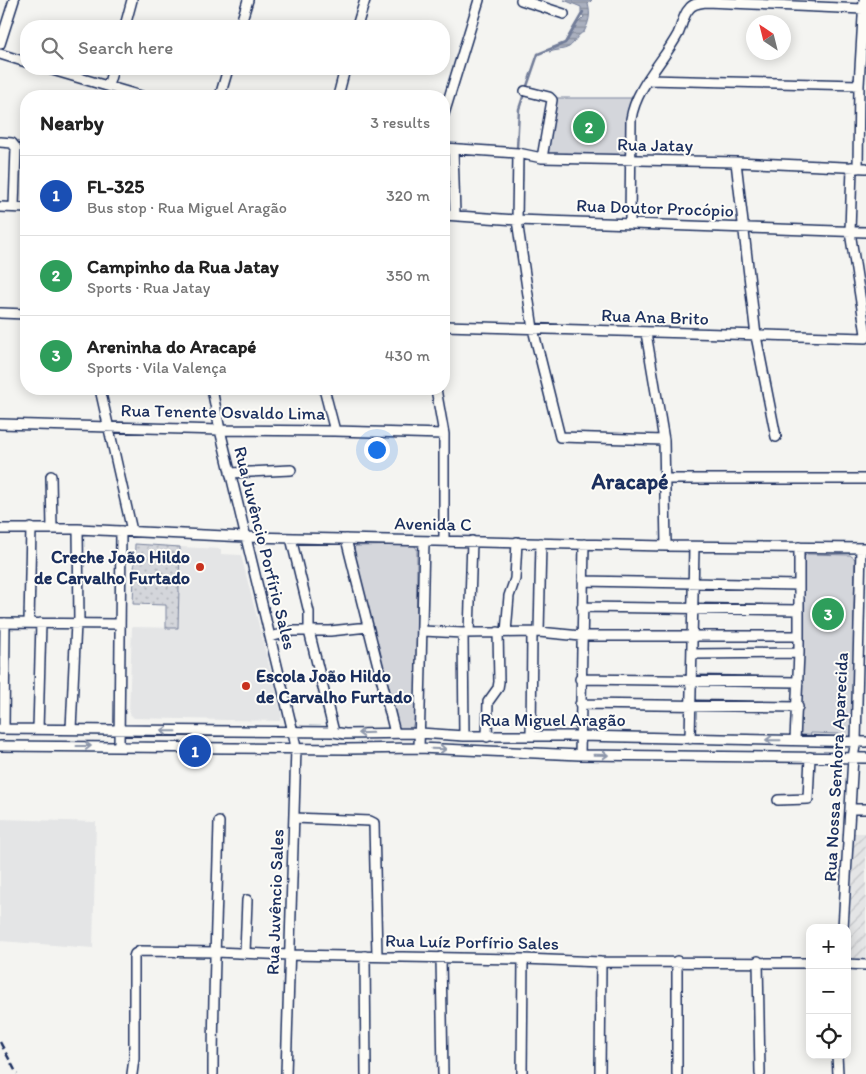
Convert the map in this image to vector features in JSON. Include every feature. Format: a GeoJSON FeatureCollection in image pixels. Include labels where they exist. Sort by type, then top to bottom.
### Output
{"type":"FeatureCollection","features":[{"type":"Feature","properties":{"kind":"street"},"geometry":{"type":"LineString","coordinates":[[0,44],[14,0]]}},
{"type":"Feature","properties":{"kind":"street"},"geometry":{"type":"LineString","coordinates":[[127,20],[132,0]]}},
{"type":"Feature","properties":{"kind":"street"},"geometry":{"type":"LineString","coordinates":[[242,20],[248,0]]}},
{"type":"Feature","properties":{"kind":"street"},"geometry":{"type":"LineString","coordinates":[[359,20],[365,0]]}},
{"type":"Feature","properties":{"kind":"street"},"geometry":{"type":"LineString","coordinates":[[450,94],[479,0]]}},
{"type":"Feature","properties":{"kind":"street"},"geometry":{"type":"LineString","coordinates":[[521,0],[564,14]]}},
{"type":"Feature","properties":{"kind":"street"},"geometry":{"type":"LineString","coordinates":[[630,224],[631,119],[633,105],[680,30],[690,6],[707,2],[863,5],[859,85],[858,168],[850,232],[866,334]]}},
{"type":"Feature","properties":{"kind":"street"},"geometry":{"type":"LineString","coordinates":[[0,54],[20,60]]}},
{"type":"Feature","properties":{"kind":"street"},"geometry":{"type":"LineString","coordinates":[[70,75],[122,90]]}},
{"type":"Feature","properties":{"kind":"street"},"geometry":{"type":"LineString","coordinates":[[108,86],[111,75]]}},
{"type":"Feature","properties":{"kind":"street"},"geometry":{"type":"LineString","coordinates":[[222,90],[226,75]]}},
{"type":"Feature","properties":{"kind":"street"},"geometry":{"type":"LineString","coordinates":[[340,90],[344,75]]}},
{"type":"Feature","properties":{"kind":"street"},"geometry":{"type":"LineString","coordinates":[[649,80],[859,85]]}},
{"type":"Feature","properties":{"kind":"street"},"geometry":{"type":"LineString","coordinates":[[525,91],[549,97],[552,100],[542,158]]}},
{"type":"Feature","properties":{"kind":"street"},"geometry":{"type":"LineString","coordinates":[[0,142],[12,143],[16,148],[14,207]]}},
{"type":"Feature","properties":{"kind":"street","name":"Rua Jatay"},"geometry":{"type":"LineString","coordinates":[[450,149],[518,153],[542,158],[736,162],[858,168]]}},
{"type":"Feature","properties":{"kind":"street"},"geometry":{"type":"LineString","coordinates":[[518,153],[517,220],[533,329],[560,437],[664,440]]}},
{"type":"Feature","properties":{"kind":"street"},"geometry":{"type":"LineString","coordinates":[[736,162],[756,336],[776,437]]}},
{"type":"Feature","properties":{"kind":"street"},"geometry":{"type":"LineString","coordinates":[[450,166],[456,215]]}},
{"type":"Feature","properties":{"kind":"street"},"geometry":{"type":"LineString","coordinates":[[0,207],[20,208]]}},
{"type":"Feature","properties":{"kind":"street","name":"Rua Doutor Procópio"},"geometry":{"type":"LineString","coordinates":[[450,215],[517,220],[866,232]]}},
{"type":"Feature","properties":{"kind":"street"},"geometry":{"type":"LineString","coordinates":[[0,313],[20,314]]}},
{"type":"Feature","properties":{"kind":"street","name":"Rua Ana Brito"},"geometry":{"type":"LineString","coordinates":[[450,326],[866,338]]}},
{"type":"Feature","properties":{"kind":"street"},"geometry":{"type":"LineString","coordinates":[[646,333],[664,440],[666,546]]}},
{"type":"Feature","properties":{"kind":"street"},"geometry":{"type":"LineString","coordinates":[[101,395],[132,532]]}},
{"type":"Feature","properties":{"kind":"street","name":"Rua Juvêncio Porfírio Sales"},"geometry":{"type":"LineString","coordinates":[[213,395],[230,473],[293,732]]}},
{"type":"Feature","properties":{"kind":"street"},"geometry":{"type":"LineString","coordinates":[[326,395],[335,430]]}},
{"type":"Feature","properties":{"kind":"street"},"geometry":{"type":"LineString","coordinates":[[437,395],[444,434],[444,541]]}},
{"type":"Feature","properties":{"kind":"street","name":"Rua Tenente Osvaldo Lima"},"geometry":{"type":"LineString","coordinates":[[0,424],[220,430],[335,430],[444,434]]}},
{"type":"Feature","properties":{"kind":"street"},"geometry":{"type":"LineString","coordinates":[[230,473],[291,470]]}},
{"type":"Feature","properties":{"kind":"street"},"geometry":{"type":"LineString","coordinates":[[51,476],[52,529]]}},
{"type":"Feature","properties":{"kind":"street"},"geometry":{"type":"LineString","coordinates":[[666,479],[866,479]]}},
{"type":"Feature","properties":{"kind":"street","name":"Avenida C"},"geometry":{"type":"LineString","coordinates":[[0,528],[78,529],[246,537],[694,547],[863,548]]}},
{"type":"Feature","properties":{"kind":"street"},"geometry":{"type":"LineString","coordinates":[[28,622],[31,528]]}},
{"type":"Feature","properties":{"kind":"street"},"geometry":{"type":"LineString","coordinates":[[64,746],[78,623],[78,529]]}},
{"type":"Feature","properties":{"kind":"street"},"geometry":{"type":"LineString","coordinates":[[119,746],[121,531]]}},
{"type":"Feature","properties":{"kind":"street"},"geometry":{"type":"LineString","coordinates":[[291,538],[309,612],[310,630],[334,732]]}},
{"type":"Feature","properties":{"kind":"street"},"geometry":{"type":"LineString","coordinates":[[346,539],[395,732]]}},
{"type":"Feature","properties":{"kind":"street"},"geometry":{"type":"LineString","coordinates":[[419,748],[424,541]]}},
{"type":"Feature","properties":{"kind":"street"},"geometry":{"type":"LineString","coordinates":[[464,736],[466,633],[472,541]]}},
{"type":"Feature","properties":{"kind":"street"},"geometry":{"type":"LineString","coordinates":[[487,737],[488,702],[498,688],[502,632],[509,596],[515,579],[517,542]]}},
{"type":"Feature","properties":{"kind":"street"},"geometry":{"type":"LineString","coordinates":[[531,736],[541,543]]}},
{"type":"Feature","properties":{"kind":"street"},"geometry":{"type":"LineString","coordinates":[[580,755],[584,544]]}},
{"type":"Feature","properties":{"kind":"street"},"geometry":{"type":"LineString","coordinates":[[690,739],[694,547]]}},
{"type":"Feature","properties":{"kind":"street"},"geometry":{"type":"LineString","coordinates":[[795,740],[798,707],[799,547]]}},
{"type":"Feature","properties":{"kind":"street","name":"Rua Nossa Senhora Aparecida"},"geometry":{"type":"LineString","coordinates":[[843,924],[853,757],[861,741],[863,548]]}},
{"type":"Feature","properties":{"kind":"street"},"geometry":{"type":"LineString","coordinates":[[583,581],[799,585]]}},
{"type":"Feature","properties":{"kind":"street"},"geometry":{"type":"LineString","coordinates":[[582,607],[693,607],[799,610]]}},
{"type":"Feature","properties":{"kind":"street"},"geometry":{"type":"LineString","coordinates":[[2,729],[2,623],[120,624]]}},
{"type":"Feature","properties":{"kind":"street"},"geometry":{"type":"LineString","coordinates":[[38,729],[41,623]]}},
{"type":"Feature","properties":{"kind":"street"},"geometry":{"type":"LineString","coordinates":[[270,637],[293,631],[330,631],[368,627]]}},
{"type":"Feature","properties":{"kind":"street"},"geometry":{"type":"LineString","coordinates":[[423,631],[466,633],[535,632],[581,636],[798,636]]}},
{"type":"Feature","properties":{"kind":"street"},"geometry":{"type":"LineString","coordinates":[[692,654],[799,653]]}},
{"type":"Feature","properties":{"kind":"street"},"geometry":{"type":"LineString","coordinates":[[580,679],[798,682]]}},
{"type":"Feature","properties":{"kind":"street"},"geometry":{"type":"LineString","coordinates":[[580,704],[798,707]]}},
{"type":"Feature","properties":{"kind":"street","name":"Rua Miguel Aragão"},"geometry":{"type":"LineString","coordinates":[[2,729],[334,732],[345,734],[395,732],[487,737],[580,736],[861,741]]}},
{"type":"Feature","properties":{"kind":"street"},"geometry":{"type":"LineString","coordinates":[[249,732],[249,748]]}},
{"type":"Feature","properties":{"kind":"street","name":"Rua Juvêncio Sales"},"geometry":{"type":"LineString","coordinates":[[286,1074],[296,748],[293,732]]}},
{"type":"Feature","properties":{"kind":"street"},"geometry":{"type":"LineString","coordinates":[[345,734],[347,749]]}},
{"type":"Feature","properties":{"kind":"street","name":"Rua Miguel Aragão"},"geometry":{"type":"LineString","coordinates":[[0,746],[419,748],[580,755],[866,758]]}},
{"type":"Feature","properties":{"kind":"street"},"geometry":{"type":"LineString","coordinates":[[778,800],[808,799],[810,757]]}},
{"type":"Feature","properties":{"kind":"street"},"geometry":{"type":"LineString","coordinates":[[850,809],[866,809]]}},
{"type":"Feature","properties":{"kind":"street"},"geometry":{"type":"LineString","coordinates":[[294,818],[370,821],[374,823],[377,956]]}},
{"type":"Feature","properties":{"kind":"street"},"geometry":{"type":"LineString","coordinates":[[212,1074],[219,822]]}},
{"type":"Feature","properties":{"kind":"street"},"geometry":{"type":"LineString","coordinates":[[245,953],[247,900]]}},
{"type":"Feature","properties":{"kind":"street","name":"Rua Luíz Porfírio Sales"},"geometry":{"type":"LineString","coordinates":[[134,1059],[135,954],[140,951],[601,962],[806,963]]}},
{"type":"Feature","properties":{"kind":"street"},"geometry":{"type":"LineString","coordinates":[[365,956],[366,1074]]}},
{"type":"Feature","properties":{"kind":"street"},"geometry":{"type":"LineString","coordinates":[[441,957],[443,1074]]}},
{"type":"Feature","properties":{"kind":"street"},"geometry":{"type":"LineString","coordinates":[[522,1074],[523,959]]}},
{"type":"Feature","properties":{"kind":"street"},"geometry":{"type":"LineString","coordinates":[[677,961],[677,1074]]}},
{"type":"Feature","properties":{"kind":"street"},"geometry":{"type":"LineString","coordinates":[[600,1074],[601,962]]}},
{"type":"Feature","properties":{"kind":"street"},"geometry":{"type":"LineString","coordinates":[[758,962],[760,1074]]}},
{"type":"Feature","properties":{"kind":"street"},"geometry":{"type":"LineString","coordinates":[[851,964],[866,965]]}},
{"type":"Feature","properties":{"kind":"street"},"geometry":{"type":"LineString","coordinates":[[132,1074],[134,1059]]}},
{"type":"Feature","properties":{"kind":"street"},"geometry":{"type":"LineString","coordinates":[[134,1059],[138,1074]]}},
{"type":"Feature","properties":{"kind":"street"},"geometry":{"type":"LineString","coordinates":[[837,1059],[838,1074]]}},
{"type":"Feature","properties":{"kind":"shaded area"},"geometry":{"type":"Polygon","coordinates":[[[554,98],[631,98],[628,159],[544,156],[554,98]]]}},
{"type":"Feature","properties":{"kind":"shaded area"},"geometry":{"type":"Polygon","coordinates":[[[135,544],[180,547],[178,628],[166,628],[166,605],[133,604],[135,544]]]}},
{"type":"Feature","properties":{"kind":"shaded area"},"geometry":{"type":"Polygon","coordinates":[[[414,545],[417,549],[416,713],[412,729],[403,731],[399,728],[353,549],[356,546],[414,545]]]}},
{"type":"Feature","properties":{"kind":"shaded area"},"geometry":{"type":"Polygon","coordinates":[[[180,547],[221,549],[221,554],[241,555],[282,716],[280,721],[134,718],[129,713],[132,627],[178,628],[180,547]]]}},
{"type":"Feature","properties":{"kind":"shaded area"},"geometry":{"type":"Polygon","coordinates":[[[807,554],[850,555],[855,559],[852,734],[848,739],[841,738],[840,734],[811,733],[810,738],[804,738],[799,733],[802,559],[807,554]]]}},
{"type":"Feature","properties":{"kind":"shaded area"},"geometry":{"type":"Polygon","coordinates":[[[0,819],[96,822],[93,948],[0,941],[0,819]]]}},
{"type":"Feature","properties":{"kind":"shaded area"},"geometry":{"type":"Polygon","coordinates":[[[854,833],[866,833],[866,960],[851,959],[850,924],[854,833]]]}},
{"type":"Feature","properties":{"kind":"water"},"geometry":{"type":"Polygon","coordinates":[[[564,0],[592,0],[588,4],[588,22],[584,32],[569,47],[549,52],[567,42],[578,23],[584,17],[581,13],[581,7],[564,0]]]}},
{"type":"Feature","properties":{"kind":"waterway"},"geometry":{"type":"LineString","coordinates":[[526,89],[538,54],[565,43],[583,12]]}},
{"type":"Feature","properties":{"kind":"waterway"},"geometry":{"type":"LineString","coordinates":[[517,149],[519,109],[524,94]]}},
{"type":"Feature","properties":{"kind":"waterway"},"geometry":{"type":"LineString","coordinates":[[522,165],[522,181]]}},
{"type":"Feature","properties":{"kind":"railway"},"geometry":{"type":"LineString","coordinates":[[0,1042],[17,1074]]}},
{"type":"Feature","properties":{"kind":"place","name":"Campinho da Rua Jatay"},"geometry":{"type":"Point","coordinates":[589,127]}},
{"type":"Feature","properties":{"kind":"place","name":"Creche João Hildo de Carvalho Furtado"},"geometry":{"type":"Point","coordinates":[200,567]}},
{"type":"Feature","properties":{"kind":"place","name":"Areninha do Aracapé"},"geometry":{"type":"Point","coordinates":[828,614]}},
{"type":"Feature","properties":{"kind":"place","name":"Escola João Hildo de Carvalho Furtado"},"geometry":{"type":"Point","coordinates":[246,686]}},
{"type":"Feature","properties":{"kind":"place","name":"FL-325"},"geometry":{"type":"Point","coordinates":[195,751]}},
{"type":"Feature","properties":{"kind":"district","name":"Aracapé"},"geometry":{"type":"Point","coordinates":[630,481]}}]}
